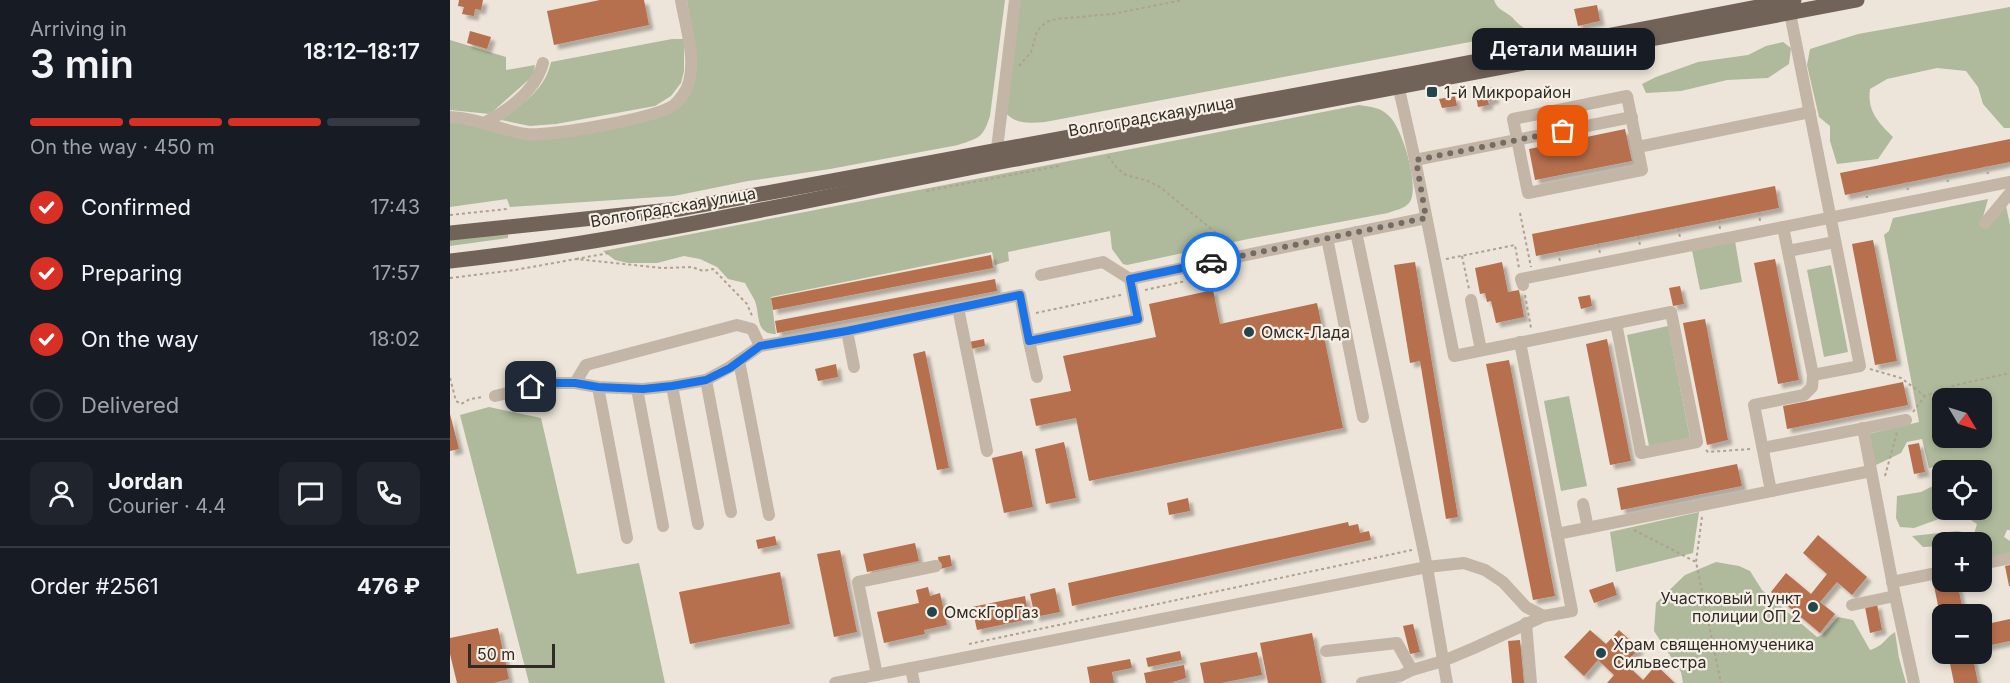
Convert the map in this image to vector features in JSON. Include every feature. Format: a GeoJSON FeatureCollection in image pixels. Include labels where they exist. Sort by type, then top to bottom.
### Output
{"type":"FeatureCollection","features":[{"type":"Feature","properties":{"kind":"main road","name":"Волгоградская улица"},"geometry":{"type":"LineString","coordinates":[[450,261],[513,254],[667,228],[996,156],[1420,72],[1792,7],[1857,0]]}},
{"type":"Feature","properties":{"kind":"main road","name":"Волгоградская улица"},"geometry":{"type":"LineString","coordinates":[[450,233],[680,209],[1399,89],[1792,7]]}},
{"type":"Feature","properties":{"kind":"street"},"geometry":{"type":"LineString","coordinates":[[450,117],[486,122],[507,130],[528,134],[553,134],[657,114],[675,104],[689,83],[692,63],[681,0]]}},
{"type":"Feature","properties":{"kind":"street"},"geometry":{"type":"LineString","coordinates":[[996,156],[1015,0]]}},
{"type":"Feature","properties":{"kind":"street"},"geometry":{"type":"LineString","coordinates":[[1792,7],[1830,218],[1860,366],[1813,375]]}},
{"type":"Feature","properties":{"kind":"street"},"geometry":{"type":"LineString","coordinates":[[486,122],[499,115],[537,81],[543,63]]}},
{"type":"Feature","properties":{"kind":"street"},"geometry":{"type":"LineString","coordinates":[[1399,89],[1416,160],[1454,356],[1520,342],[1671,312],[1696,442],[1641,453],[1616,323]]}},
{"type":"Feature","properties":{"kind":"street"},"geometry":{"type":"LineString","coordinates":[[1627,96],[1638,147],[1642,170],[1528,193],[1514,119],[1627,96]]}},
{"type":"Feature","properties":{"kind":"street"},"geometry":{"type":"LineString","coordinates":[[1638,147],[1810,112]]}},
{"type":"Feature","properties":{"kind":"street"},"geometry":{"type":"LineString","coordinates":[[1416,160],[1632,117]]}},
{"type":"Feature","properties":{"kind":"street"},"geometry":{"type":"LineString","coordinates":[[1525,279],[1830,218],[2009,188]]}},
{"type":"Feature","properties":{"kind":"street"},"geometry":{"type":"LineString","coordinates":[[1985,223],[2009,188]]}},
{"type":"Feature","properties":{"kind":"street"},"geometry":{"type":"LineString","coordinates":[[1041,275],[1102,262],[1130,279],[1426,218]]}},
{"type":"Feature","properties":{"kind":"street"},"geometry":{"type":"LineString","coordinates":[[1771,491],[1754,405],[1804,395],[1812,387],[1813,375],[1784,227]]}},
{"type":"Feature","properties":{"kind":"street"},"geometry":{"type":"LineString","coordinates":[[1356,232],[1427,567],[1446,683]]}},
{"type":"Feature","properties":{"kind":"street"},"geometry":{"type":"LineString","coordinates":[[1327,238],[1363,417]]}},
{"type":"Feature","properties":{"kind":"street"},"geometry":{"type":"LineString","coordinates":[[1788,251],[1835,242]]}},
{"type":"Feature","properties":{"kind":"street"},"geometry":{"type":"LineString","coordinates":[[1029,341],[1138,319],[1130,279]]}},
{"type":"Feature","properties":{"kind":"street"},"geometry":{"type":"LineString","coordinates":[[495,396],[549,383],[637,388],[672,386],[706,380],[760,346],[847,331],[1020,295],[1037,377]]}},
{"type":"Feature","properties":{"kind":"street"},"geometry":{"type":"LineString","coordinates":[[1471,300],[1481,350]]}},
{"type":"Feature","properties":{"kind":"street"},"geometry":{"type":"LineString","coordinates":[[958,308],[987,451]]}},
{"type":"Feature","properties":{"kind":"street"},"geometry":{"type":"LineString","coordinates":[[575,383],[586,365],[737,325],[752,329],[760,346]]}},
{"type":"Feature","properties":{"kind":"street"},"geometry":{"type":"LineString","coordinates":[[847,331],[854,367]]}},
{"type":"Feature","properties":{"kind":"street"},"geometry":{"type":"LineString","coordinates":[[1362,683],[1400,676],[1443,661],[1544,616],[1572,611],[1520,342]]}},
{"type":"Feature","properties":{"kind":"street"},"geometry":{"type":"LineString","coordinates":[[739,361],[769,515]]}},
{"type":"Feature","properties":{"kind":"street"},"geometry":{"type":"LineString","coordinates":[[706,380],[731,512]]}},
{"type":"Feature","properties":{"kind":"street"},"geometry":{"type":"LineString","coordinates":[[672,386],[698,524]]}},
{"type":"Feature","properties":{"kind":"street"},"geometry":{"type":"LineString","coordinates":[[598,387],[627,537]]}},
{"type":"Feature","properties":{"kind":"street"},"geometry":{"type":"LineString","coordinates":[[637,388],[663,526]]}},
{"type":"Feature","properties":{"kind":"street"},"geometry":{"type":"LineString","coordinates":[[1762,448],[1903,420]]}},
{"type":"Feature","properties":{"kind":"street"},"geometry":{"type":"LineString","coordinates":[[1863,428],[1914,683]]}},
{"type":"Feature","properties":{"kind":"street"},"geometry":{"type":"LineString","coordinates":[[1557,534],[1871,471]]}},
{"type":"Feature","properties":{"kind":"street"},"geometry":{"type":"LineString","coordinates":[[1583,504],[1588,528]]}},
{"type":"Feature","properties":{"kind":"street"},"geometry":{"type":"LineString","coordinates":[[1992,562],[2010,558]]}},
{"type":"Feature","properties":{"kind":"street"},"geometry":{"type":"LineString","coordinates":[[835,683],[850,682],[911,668],[1427,567],[1464,563],[1485,570],[1503,582],[1526,607],[1544,616]]}},
{"type":"Feature","properties":{"kind":"street"},"geometry":{"type":"LineString","coordinates":[[877,675],[858,582],[936,566]]}},
{"type":"Feature","properties":{"kind":"street"},"geometry":{"type":"LineString","coordinates":[[1892,582],[1932,574]]}},
{"type":"Feature","properties":{"kind":"street"},"geometry":{"type":"LineString","coordinates":[[1852,605],[1895,596]]}},
{"type":"Feature","properties":{"kind":"street"},"geometry":{"type":"LineString","coordinates":[[1526,623],[1531,683]]}},
{"type":"Feature","properties":{"kind":"street"},"geometry":{"type":"LineString","coordinates":[[1326,651],[1397,643],[1412,670]]}},
{"type":"Feature","properties":{"kind":"street"},"geometry":{"type":"LineString","coordinates":[[911,668],[914,683]]}},
{"type":"Feature","properties":{"kind":"path"},"geometry":{"type":"LineString","coordinates":[[1006,73],[1015,69],[1031,52],[1037,31],[1046,22],[1112,14],[1183,0]]}},
{"type":"Feature","properties":{"kind":"path"},"geometry":{"type":"LineString","coordinates":[[1108,156],[1126,175],[1160,187],[1207,225],[1220,238],[1233,258]]}},
{"type":"Feature","properties":{"kind":"path"},"geometry":{"type":"LineString","coordinates":[[923,192],[1062,165]]}},
{"type":"Feature","properties":{"kind":"path"},"geometry":{"type":"LineString","coordinates":[[1986,166],[1988,173]]}},
{"type":"Feature","properties":{"kind":"path"},"geometry":{"type":"LineString","coordinates":[[1946,174],[1948,181]]}},
{"type":"Feature","properties":{"kind":"path"},"geometry":{"type":"LineString","coordinates":[[1906,182],[1908,189]]}},
{"type":"Feature","properties":{"kind":"path"},"geometry":{"type":"LineString","coordinates":[[1866,190],[1867,197]]}},
{"type":"Feature","properties":{"kind":"path"},"geometry":{"type":"LineString","coordinates":[[450,215],[507,209]]}},
{"type":"Feature","properties":{"kind":"path"},"geometry":{"type":"LineString","coordinates":[[1759,212],[1760,219]]}},
{"type":"Feature","properties":{"kind":"path"},"geometry":{"type":"LineString","coordinates":[[1520,213],[1533,340]]}},
{"type":"Feature","properties":{"kind":"path"},"geometry":{"type":"LineString","coordinates":[[1719,220],[1720,227]]}},
{"type":"Feature","properties":{"kind":"path"},"geometry":{"type":"LineString","coordinates":[[1678,228],[1680,235]]}},
{"type":"Feature","properties":{"kind":"path"},"geometry":{"type":"LineString","coordinates":[[1638,236],[1640,243]]}},
{"type":"Feature","properties":{"kind":"path"},"geometry":{"type":"LineString","coordinates":[[1598,244],[1599,251]]}},
{"type":"Feature","properties":{"kind":"path"},"geometry":{"type":"LineString","coordinates":[[1435,261],[1515,245],[1525,279]]}},
{"type":"Feature","properties":{"kind":"path"},"geometry":{"type":"LineString","coordinates":[[450,278],[515,270],[611,253]]}},
{"type":"Feature","properties":{"kind":"path"},"geometry":{"type":"LineString","coordinates":[[1462,256],[1471,300]]}},
{"type":"Feature","properties":{"kind":"path"},"geometry":{"type":"LineString","coordinates":[[576,260],[662,268],[692,267],[703,271],[712,269],[747,303],[756,326]]}},
{"type":"Feature","properties":{"kind":"path"},"geometry":{"type":"LineString","coordinates":[[1024,315],[1190,280]]}},
{"type":"Feature","properties":{"kind":"path"},"geometry":{"type":"LineString","coordinates":[[1860,366],[1901,378],[1925,396]]}},
{"type":"Feature","properties":{"kind":"path"},"geometry":{"type":"LineString","coordinates":[[1883,483],[1903,420],[1925,396],[1956,385],[2010,373]]}},
{"type":"Feature","properties":{"kind":"path"},"geometry":{"type":"LineString","coordinates":[[450,378],[456,400],[461,404],[470,399],[495,396]]}},
{"type":"Feature","properties":{"kind":"path"},"geometry":{"type":"LineString","coordinates":[[1696,442],[1708,452],[1762,448]]}},
{"type":"Feature","properties":{"kind":"path"},"geometry":{"type":"LineString","coordinates":[[1703,505],[1696,562],[1721,683]]}},
{"type":"Feature","properties":{"kind":"path"},"geometry":{"type":"LineString","coordinates":[[1619,522],[1696,562]]}},
{"type":"Feature","properties":{"kind":"path"},"geometry":{"type":"LineString","coordinates":[[969,644],[1423,548]]}},
{"type":"Feature","properties":{"kind":"green space"},"geometry":{"type":"Polygon","coordinates":[[[687,0],[1005,0],[990,116],[979,136],[958,145],[674,196],[510,207],[507,199],[450,207],[450,121],[513,134],[669,111],[696,64],[687,0]]]}},
{"type":"Feature","properties":{"kind":"green space"},"geometry":{"type":"Polygon","coordinates":[[[1017,0],[1494,0],[1499,8],[1528,31],[1045,122],[1027,123],[1012,118],[1003,109],[1017,0]]]}},
{"type":"Feature","properties":{"kind":"green space"},"geometry":{"type":"Polygon","coordinates":[[[2010,7],[2010,128],[2004,128],[1983,104],[1978,87],[1966,71],[1937,68],[1887,79],[1870,89],[1872,110],[1878,121],[1893,137],[1878,159],[1837,164],[1830,141],[1830,126],[1819,117],[1807,65],[1810,49],[1858,34],[2010,7]]]}},
{"type":"Feature","properties":{"kind":"green space"},"geometry":{"type":"Polygon","coordinates":[[[672,39],[684,39],[684,71],[681,83],[671,96],[655,106],[556,124],[530,126],[501,120],[525,102],[538,88],[551,62],[672,39]]]}},
{"type":"Feature","properties":{"kind":"green space"},"geometry":{"type":"Polygon","coordinates":[[[450,40],[506,57],[506,70],[535,65],[533,76],[490,114],[450,110],[450,40]]]}},
{"type":"Feature","properties":{"kind":"green space"},"geometry":{"type":"Polygon","coordinates":[[[1783,42],[1791,48],[1789,64],[1768,78],[1727,80],[1681,91],[1646,93],[1642,84],[1698,62],[1748,55],[1766,46],[1783,42]]]}},
{"type":"Feature","properties":{"kind":"green space"},"geometry":{"type":"Polygon","coordinates":[[[1359,105],[1386,113],[1399,132],[1408,158],[1413,185],[1412,196],[1405,207],[1388,213],[1248,239],[1127,265],[1123,264],[1112,249],[1110,231],[1008,252],[1009,261],[995,265],[992,252],[771,297],[776,334],[769,333],[761,327],[755,301],[745,283],[728,279],[717,267],[700,259],[684,256],[657,263],[628,263],[615,260],[603,251],[1359,105]]]}},
{"type":"Feature","properties":{"kind":"green space"},"geometry":{"type":"Polygon","coordinates":[[[1988,199],[1983,217],[2006,206],[2010,225],[2010,530],[2007,530],[2004,537],[2010,541],[2010,555],[1992,558],[1992,532],[1975,532],[1977,524],[1971,520],[1992,520],[1992,460],[1932,460],[1932,468],[1929,468],[1922,439],[1907,442],[1901,453],[1874,466],[1868,434],[1919,422],[1884,235],[1889,231],[1893,218],[1988,199]]]}},
{"type":"Feature","properties":{"kind":"green space"},"geometry":{"type":"Polygon","coordinates":[[[508,232],[508,238],[450,246],[450,239],[508,232]]]}},
{"type":"Feature","properties":{"kind":"green space"},"geometry":{"type":"Polygon","coordinates":[[[1735,241],[1742,282],[1700,290],[1692,250],[1735,241]]]}},
{"type":"Feature","properties":{"kind":"green space"},"geometry":{"type":"Polygon","coordinates":[[[1831,265],[1848,352],[1824,357],[1807,270],[1831,265]]]}},
{"type":"Feature","properties":{"kind":"green space"},"geometry":{"type":"Polygon","coordinates":[[[1668,326],[1690,438],[1649,446],[1627,335],[1668,326]]]}},
{"type":"Feature","properties":{"kind":"green space"},"geometry":{"type":"Polygon","coordinates":[[[1569,396],[1587,486],[1561,491],[1544,401],[1569,396]]]}},
{"type":"Feature","properties":{"kind":"green space"},"geometry":{"type":"Polygon","coordinates":[[[489,407],[541,418],[577,574],[639,563],[665,683],[529,683],[460,415],[489,407]]]}},
{"type":"Feature","properties":{"kind":"green space"},"geometry":{"type":"Polygon","coordinates":[[[1932,486],[1932,520],[1936,520],[1914,528],[1900,527],[1896,518],[1897,496],[1921,492],[1932,486]]]}},
{"type":"Feature","properties":{"kind":"green space"},"geometry":{"type":"Polygon","coordinates":[[[1699,512],[1693,553],[1616,572],[1610,532],[1699,512]]]}},
{"type":"Feature","properties":{"kind":"green space"},"geometry":{"type":"Polygon","coordinates":[[[1932,534],[1932,547],[1923,547],[1912,536],[1932,534]]]}},
{"type":"Feature","properties":{"kind":"green space"},"geometry":{"type":"Polygon","coordinates":[[[1716,562],[1739,566],[1750,571],[1762,590],[1817,637],[1822,635],[1838,617],[1853,620],[1870,650],[1895,632],[1906,683],[1683,683],[1681,672],[1654,631],[1656,603],[1685,575],[1716,562]]]}},
{"type":"Feature","properties":{"kind":"building"},"geometry":{"type":"Polygon","coordinates":[[[459,0],[483,0],[481,10],[475,9],[474,16],[462,14],[464,7],[458,6],[459,0]]]}},
{"type":"Feature","properties":{"kind":"building"},"geometry":{"type":"Polygon","coordinates":[[[600,0],[644,0],[649,25],[554,45],[547,11],[600,0]]]}},
{"type":"Feature","properties":{"kind":"building"},"geometry":{"type":"Polygon","coordinates":[[[1597,5],[1600,21],[1578,26],[1574,9],[1597,5]]]}},
{"type":"Feature","properties":{"kind":"building"},"geometry":{"type":"Polygon","coordinates":[[[470,31],[491,37],[487,49],[467,43],[470,31]]]}},
{"type":"Feature","properties":{"kind":"building"},"geometry":{"type":"Polygon","coordinates":[[[1493,87],[1495,99],[1488,101],[1489,105],[1478,107],[1475,90],[1493,87]]]}},
{"type":"Feature","properties":{"kind":"building"},"geometry":{"type":"Polygon","coordinates":[[[1455,96],[1457,106],[1442,108],[1439,99],[1455,96]]]}},
{"type":"Feature","properties":{"kind":"building"},"geometry":{"type":"Polygon","coordinates":[[[1625,129],[1632,161],[1535,180],[1529,149],[1625,129]]]}},
{"type":"Feature","properties":{"kind":"building"},"geometry":{"type":"Polygon","coordinates":[[[2010,139],[2010,162],[1845,195],[1840,173],[2010,139]]]}},
{"type":"Feature","properties":{"kind":"building"},"geometry":{"type":"Polygon","coordinates":[[[1775,186],[1779,208],[1536,256],[1532,234],[1775,186]]]}},
{"type":"Feature","properties":{"kind":"building"},"geometry":{"type":"Polygon","coordinates":[[[1873,240],[1897,361],[1875,365],[1852,244],[1873,240]]]}},
{"type":"Feature","properties":{"kind":"building"},"geometry":{"type":"Polygon","coordinates":[[[991,255],[993,268],[773,310],[771,298],[991,255]]]}},
{"type":"Feature","properties":{"kind":"building"},"geometry":{"type":"Polygon","coordinates":[[[1775,259],[1799,380],[1778,384],[1754,263],[1775,259]]]}},
{"type":"Feature","properties":{"kind":"building"},"geometry":{"type":"Polygon","coordinates":[[[1415,262],[1458,517],[1446,519],[1420,361],[1410,363],[1394,265],[1415,262]]]}},
{"type":"Feature","properties":{"kind":"building"},"geometry":{"type":"Polygon","coordinates":[[[1502,262],[1508,292],[1519,290],[1524,317],[1496,323],[1491,301],[1487,302],[1485,293],[1480,294],[1475,268],[1502,262]]]}},
{"type":"Feature","properties":{"kind":"building"},"geometry":{"type":"Polygon","coordinates":[[[995,279],[997,291],[777,333],[775,321],[995,279]]]}},
{"type":"Feature","properties":{"kind":"building"},"geometry":{"type":"Polygon","coordinates":[[[1680,286],[1684,304],[1673,306],[1669,288],[1680,286]]]}},
{"type":"Feature","properties":{"kind":"building"},"geometry":{"type":"Polygon","coordinates":[[[1213,290],[1220,324],[1317,303],[1343,428],[1089,481],[1076,418],[1036,426],[1030,399],[1071,391],[1063,356],[1156,337],[1149,304],[1213,290]]]}},
{"type":"Feature","properties":{"kind":"building"},"geometry":{"type":"Polygon","coordinates":[[[1590,295],[1592,306],[1581,309],[1578,297],[1590,295]]]}},
{"type":"Feature","properties":{"kind":"building"},"geometry":{"type":"Polygon","coordinates":[[[1705,319],[1728,440],[1707,445],[1683,323],[1705,319]]]}},
{"type":"Feature","properties":{"kind":"building"},"geometry":{"type":"Polygon","coordinates":[[[984,339],[985,346],[971,349],[969,342],[984,339]]]}},
{"type":"Feature","properties":{"kind":"building"},"geometry":{"type":"Polygon","coordinates":[[[1607,339],[1631,461],[1610,465],[1586,344],[1607,339]]]}},
{"type":"Feature","properties":{"kind":"building"},"geometry":{"type":"Polygon","coordinates":[[[925,351],[949,468],[937,470],[913,354],[925,351]]]}},
{"type":"Feature","properties":{"kind":"building"},"geometry":{"type":"Polygon","coordinates":[[[1509,360],[1555,596],[1533,600],[1486,364],[1509,360]]]}},
{"type":"Feature","properties":{"kind":"building"},"geometry":{"type":"Polygon","coordinates":[[[836,364],[838,377],[818,381],[815,369],[836,364]]]}},
{"type":"Feature","properties":{"kind":"building"},"geometry":{"type":"Polygon","coordinates":[[[1903,382],[1908,405],[1787,429],[1783,406],[1903,382]]]}},
{"type":"Feature","properties":{"kind":"building"},"geometry":{"type":"Polygon","coordinates":[[[450,414],[459,449],[450,451],[450,414]]]}},
{"type":"Feature","properties":{"kind":"building"},"geometry":{"type":"Polygon","coordinates":[[[1064,442],[1076,498],[1046,504],[1035,449],[1064,442]]]}},
{"type":"Feature","properties":{"kind":"building"},"geometry":{"type":"Polygon","coordinates":[[[1919,443],[1925,472],[1914,474],[1908,445],[1919,443]]]}},
{"type":"Feature","properties":{"kind":"building"},"geometry":{"type":"Polygon","coordinates":[[[1022,451],[1033,507],[1004,513],[992,458],[1022,451]]]}},
{"type":"Feature","properties":{"kind":"building"},"geometry":{"type":"Polygon","coordinates":[[[1737,464],[1742,486],[1621,510],[1617,488],[1737,464]]]}},
{"type":"Feature","properties":{"kind":"building"},"geometry":{"type":"Polygon","coordinates":[[[1188,498],[1190,511],[1169,515],[1167,503],[1188,498]]]}},
{"type":"Feature","properties":{"kind":"building"},"geometry":{"type":"Polygon","coordinates":[[[1348,522],[1349,526],[1358,524],[1360,533],[1369,531],[1371,540],[1072,606],[1068,583],[1348,522]]]}},
{"type":"Feature","properties":{"kind":"building"},"geometry":{"type":"Polygon","coordinates":[[[1818,535],[1867,577],[1852,595],[1837,582],[1820,602],[1835,614],[1820,633],[1771,592],[1786,573],[1811,594],[1827,574],[1803,553],[1818,535]]]}},
{"type":"Feature","properties":{"kind":"building"},"geometry":{"type":"Polygon","coordinates":[[[775,536],[777,545],[758,549],[756,540],[775,536]]]}},
{"type":"Feature","properties":{"kind":"building"},"geometry":{"type":"Polygon","coordinates":[[[915,543],[919,561],[867,572],[863,554],[915,543]]]}},
{"type":"Feature","properties":{"kind":"building"},"geometry":{"type":"Polygon","coordinates":[[[840,550],[857,632],[834,637],[817,554],[840,550]]]}},
{"type":"Feature","properties":{"kind":"building"},"geometry":{"type":"Polygon","coordinates":[[[950,555],[952,566],[940,569],[938,557],[950,555]]]}},
{"type":"Feature","properties":{"kind":"building"},"geometry":{"type":"Polygon","coordinates":[[[2010,565],[2010,586],[2009,586],[2005,566],[2010,565]]]}},
{"type":"Feature","properties":{"kind":"building"},"geometry":{"type":"Polygon","coordinates":[[[780,572],[790,624],[690,644],[679,592],[780,572]]]}},
{"type":"Feature","properties":{"kind":"building"},"geometry":{"type":"Polygon","coordinates":[[[1613,582],[1617,595],[1594,603],[1589,590],[1613,582]]]}},
{"type":"Feature","properties":{"kind":"building"},"geometry":{"type":"Polygon","coordinates":[[[928,587],[930,596],[940,593],[947,625],[924,630],[925,634],[884,643],[877,612],[919,603],[916,590],[928,587]]]}},
{"type":"Feature","properties":{"kind":"building"},"geometry":{"type":"Polygon","coordinates":[[[1055,588],[1060,612],[1035,617],[1030,594],[1055,588]]]}},
{"type":"Feature","properties":{"kind":"building"},"geometry":{"type":"Polygon","coordinates":[[[1935,592],[1959,592],[1962,604],[1938,604],[1935,592]]]}},
{"type":"Feature","properties":{"kind":"building"},"geometry":{"type":"Polygon","coordinates":[[[1025,596],[1029,619],[977,630],[972,607],[1025,596]]]}},
{"type":"Feature","properties":{"kind":"building"},"geometry":{"type":"Polygon","coordinates":[[[1877,604],[1882,630],[1870,633],[1865,607],[1877,604]]]}},
{"type":"Feature","properties":{"kind":"building"},"geometry":{"type":"Polygon","coordinates":[[[2010,619],[2010,641],[1992,645],[1992,623],[2010,619]]]}},
{"type":"Feature","properties":{"kind":"building"},"geometry":{"type":"Polygon","coordinates":[[[1413,624],[1420,652],[1410,654],[1403,626],[1413,624]]]}},
{"type":"Feature","properties":{"kind":"building"},"geometry":{"type":"Polygon","coordinates":[[[498,628],[509,679],[494,683],[457,683],[450,654],[450,638],[498,628]]]}},
{"type":"Feature","properties":{"kind":"building","name":"Храм священномученика Сильвестра"},"geometry":{"type":"Polygon","coordinates":[[[1590,630],[1606,644],[1619,630],[1639,649],[1625,663],[1643,680],[1656,665],[1675,683],[1607,683],[1614,675],[1598,660],[1584,676],[1564,657],[1590,630]]]}},
{"type":"Feature","properties":{"kind":"building"},"geometry":{"type":"Polygon","coordinates":[[[1312,633],[1322,683],[1268,683],[1260,643],[1312,633]]]}},
{"type":"Feature","properties":{"kind":"building"},"geometry":{"type":"Polygon","coordinates":[[[1520,640],[1524,683],[1512,683],[1508,641],[1520,640]]]}},
{"type":"Feature","properties":{"kind":"building"},"geometry":{"type":"Polygon","coordinates":[[[1180,651],[1182,660],[1148,667],[1146,658],[1180,651]]]}},
{"type":"Feature","properties":{"kind":"building"},"geometry":{"type":"Polygon","coordinates":[[[1257,652],[1262,675],[1221,683],[1204,683],[1200,663],[1257,652]]]}},
{"type":"Feature","properties":{"kind":"building"},"geometry":{"type":"Polygon","coordinates":[[[1130,659],[1132,668],[1112,672],[1114,683],[1090,683],[1087,667],[1130,659]]]}},
{"type":"Feature","properties":{"kind":"building"},"geometry":{"type":"Polygon","coordinates":[[[1950,664],[1974,664],[1978,683],[1954,683],[1950,664]]]}},
{"type":"Feature","properties":{"kind":"building"},"geometry":{"type":"Polygon","coordinates":[[[1184,665],[1186,678],[1170,683],[1146,683],[1144,673],[1184,665]]]}},
{"type":"Feature","properties":{"kind":"way so far"},"geometry":{"type":"LineString","coordinates":[[1211,262],[1426,218],[1416,160],[1563,131]]}},
{"type":"Feature","properties":{"kind":"place","name":"1-й Микрорайон"},"geometry":{"type":"Point","coordinates":[1432,92]}},
{"type":"Feature","properties":{"kind":"place","name":"Детали машин"},"geometry":{"type":"Point","coordinates":[1563,131]}},
{"type":"Feature","properties":{"kind":"place","name":"Омск-Лада"},"geometry":{"type":"Point","coordinates":[1249,332]}},
{"type":"Feature","properties":{"kind":"place","name":"Участковый пункт полиции ОП 2"},"geometry":{"type":"Point","coordinates":[1813,607]}},
{"type":"Feature","properties":{"kind":"place","name":"ОмскГорГаз"},"geometry":{"type":"Point","coordinates":[932,612]}},
{"type":"Feature","properties":{"kind":"place","name":"Храм священномученика Сильвестра"},"geometry":{"type":"Point","coordinates":[1601,653]}},
{"type":"Feature","properties":{"kind":"route"},"geometry":{"type":"LineString","coordinates":[[531,387],[549,383],[575,383],[598,387],[643,389],[706,380],[730,368],[760,346],[847,331],[1020,295],[1029,341],[1138,319],[1130,279],[1211,262]]}}]}
